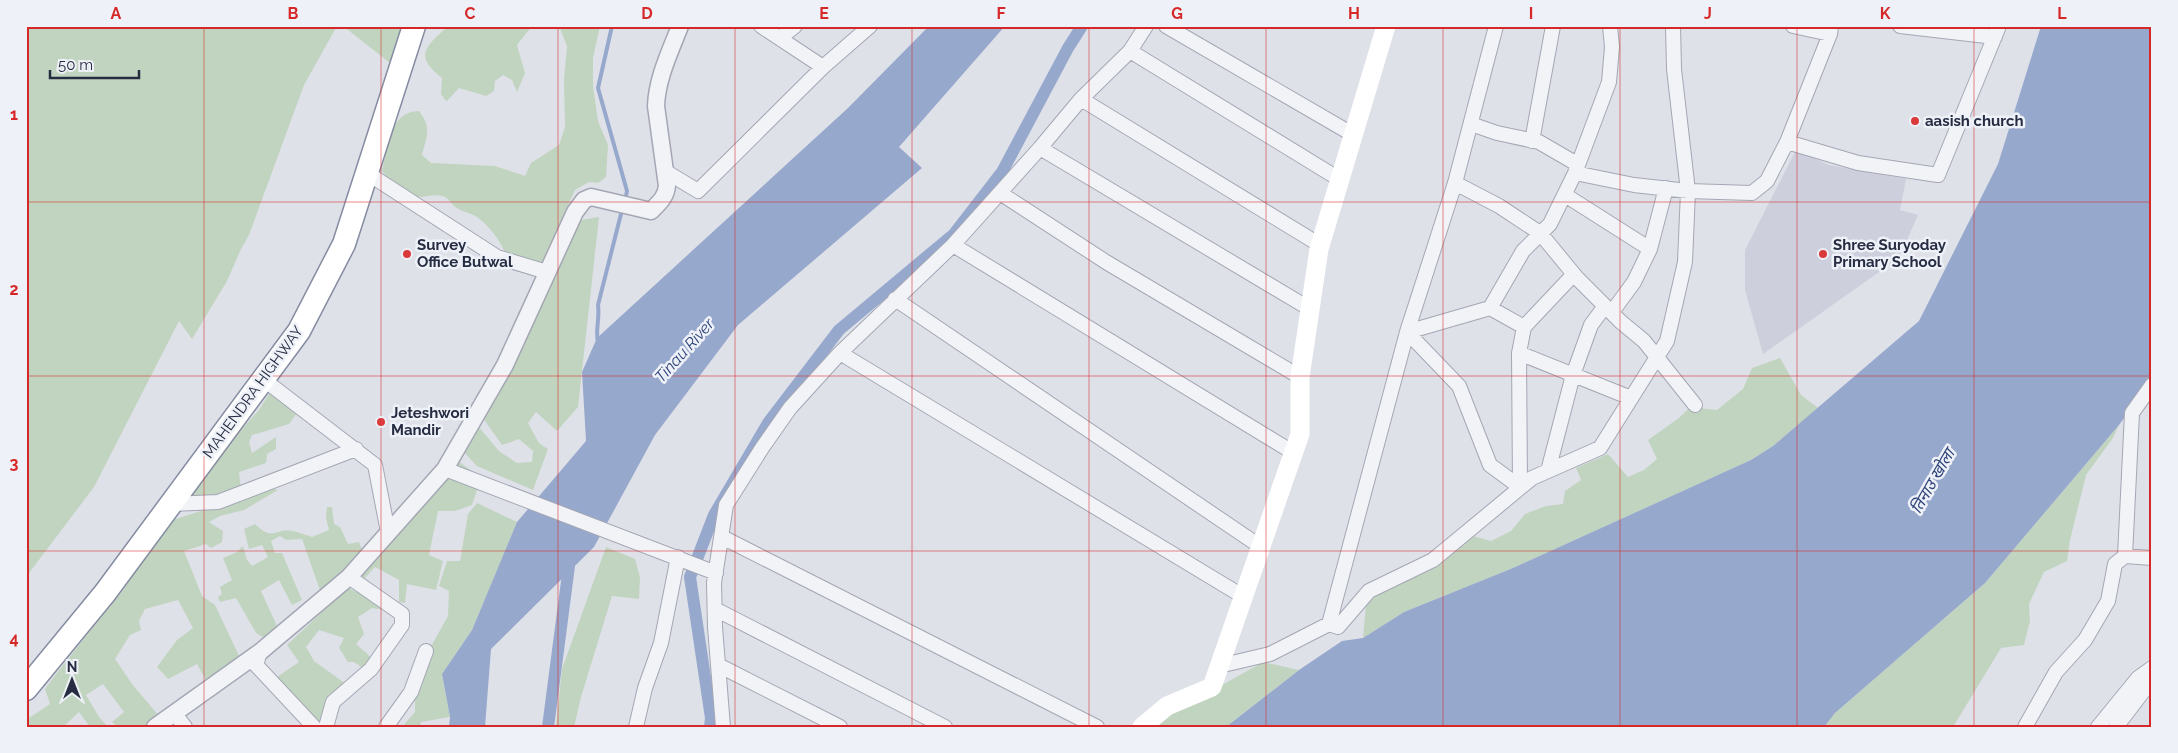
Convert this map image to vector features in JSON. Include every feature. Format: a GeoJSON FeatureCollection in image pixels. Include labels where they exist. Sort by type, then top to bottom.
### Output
{"type":"FeatureCollection","features":[{"type":"Feature","properties":{"kind":"highway","name":"MAHENDRA HIGHWAY"},"geometry":{"type":"LineString","coordinates":[[26,688],[105,593],[299,331],[344,244],[414,26]]}},
{"type":"Feature","properties":{"kind":"main road"},"geometry":{"type":"LineString","coordinates":[[1142,727],[1167,706],[1212,687],[1244,597],[1300,434],[1300,377],[1320,245],[1386,26]]}},
{"type":"Feature","properties":{"kind":"street"},"geometry":{"type":"LineString","coordinates":[[156,727],[180,720],[349,577],[445,469],[506,365],[575,212],[584,200],[591,197],[651,211],[666,193],[656,95],[658,84],[680,26]]}},
{"type":"Feature","properties":{"kind":"street"},"geometry":{"type":"LineString","coordinates":[[761,26],[823,67]]}},
{"type":"Feature","properties":{"kind":"street"},"geometry":{"type":"LineString","coordinates":[[780,38],[795,26]]}},
{"type":"Feature","properties":{"kind":"street"},"geometry":{"type":"LineString","coordinates":[[665,171],[698,191],[823,67],[870,26]]}},
{"type":"Feature","properties":{"kind":"street"},"geometry":{"type":"LineString","coordinates":[[723,727],[714,583],[726,505],[790,408],[840,353],[954,245],[1081,99],[1130,51],[1146,26]]}},
{"type":"Feature","properties":{"kind":"street"},"geometry":{"type":"LineString","coordinates":[[1166,26],[1352,134]]}},
{"type":"Feature","properties":{"kind":"street"},"geometry":{"type":"LineString","coordinates":[[1329,624],[1407,332],[1456,183],[1496,26]]}},
{"type":"Feature","properties":{"kind":"street"},"geometry":{"type":"LineString","coordinates":[[1532,141],[1553,26]]}},
{"type":"Feature","properties":{"kind":"street"},"geometry":{"type":"LineString","coordinates":[[1407,332],[1490,308],[1523,251],[1550,224],[1576,168],[1608,82],[1612,47],[1610,26]]}},
{"type":"Feature","properties":{"kind":"street"},"geometry":{"type":"LineString","coordinates":[[1219,666],[1270,654],[1329,624],[1338,627],[1370,591],[1433,560],[1532,478],[1600,448],[1667,341],[1685,262],[1688,191],[1674,69],[1673,26]]}},
{"type":"Feature","properties":{"kind":"street"},"geometry":{"type":"LineString","coordinates":[[1471,124],[1550,147],[1576,168],[1634,185],[1688,191],[1752,193],[1767,181],[1787,142],[1830,30],[1793,26]]}},
{"type":"Feature","properties":{"kind":"street"},"geometry":{"type":"LineString","coordinates":[[1787,142],[1858,163],[1938,175],[1997,32],[1900,26]]}},
{"type":"Feature","properties":{"kind":"street"},"geometry":{"type":"LineString","coordinates":[[1130,51],[1339,179]]}},
{"type":"Feature","properties":{"kind":"street"},"geometry":{"type":"LineString","coordinates":[[1081,99],[1320,245]]}},
{"type":"Feature","properties":{"kind":"street"},"geometry":{"type":"LineString","coordinates":[[1040,148],[1310,309]]}},
{"type":"Feature","properties":{"kind":"street"},"geometry":{"type":"LineString","coordinates":[[367,173],[497,257],[547,272]]}},
{"type":"Feature","properties":{"kind":"street"},"geometry":{"type":"LineString","coordinates":[[1456,183],[1499,206],[1540,233],[1574,274],[1608,309],[1644,341],[1695,404]]}},
{"type":"Feature","properties":{"kind":"street"},"geometry":{"type":"LineString","coordinates":[[1548,471],[1573,375],[1591,325],[1634,282],[1650,249],[1666,188]]}},
{"type":"Feature","properties":{"kind":"street"},"geometry":{"type":"LineString","coordinates":[[1000,193],[1106,262],[1300,377]]}},
{"type":"Feature","properties":{"kind":"street"},"geometry":{"type":"LineString","coordinates":[[1564,195],[1650,249]]}},
{"type":"Feature","properties":{"kind":"street"},"geometry":{"type":"LineString","coordinates":[[954,245],[1294,453]]}},
{"type":"Feature","properties":{"kind":"street"},"geometry":{"type":"LineString","coordinates":[[1520,488],[1519,353],[1524,327],[1574,274]]}},
{"type":"Feature","properties":{"kind":"street"},"geometry":{"type":"LineString","coordinates":[[895,299],[1261,547]]}},
{"type":"Feature","properties":{"kind":"street"},"geometry":{"type":"LineString","coordinates":[[1490,308],[1524,327]]}},
{"type":"Feature","properties":{"kind":"street"},"geometry":{"type":"LineString","coordinates":[[1407,332],[1460,386],[1490,464],[1520,488]]}},
{"type":"Feature","properties":{"kind":"street"},"geometry":{"type":"LineString","coordinates":[[840,353],[1244,597]]}},
{"type":"Feature","properties":{"kind":"street"},"geometry":{"type":"LineString","coordinates":[[1519,353],[1631,398]]}},
{"type":"Feature","properties":{"kind":"street"},"geometry":{"type":"LineString","coordinates":[[263,379],[375,464],[388,532]]}},
{"type":"Feature","properties":{"kind":"street"},"geometry":{"type":"LineString","coordinates":[[2125,556],[2132,414],[2152,385]]}},
{"type":"Feature","properties":{"kind":"street"},"geometry":{"type":"LineString","coordinates":[[170,504],[218,502],[356,449]]}},
{"type":"Feature","properties":{"kind":"street"},"geometry":{"type":"LineString","coordinates":[[445,469],[716,573]]}},
{"type":"Feature","properties":{"kind":"street"},"geometry":{"type":"LineString","coordinates":[[722,537],[1097,727]]}},
{"type":"Feature","properties":{"kind":"street"},"geometry":{"type":"LineString","coordinates":[[2025,727],[2056,672],[2085,640],[2108,601],[2115,564],[2125,556],[2152,558]]}},
{"type":"Feature","properties":{"kind":"street"},"geometry":{"type":"LineString","coordinates":[[636,727],[645,688],[661,643],[678,557]]}},
{"type":"Feature","properties":{"kind":"street"},"geometry":{"type":"LineString","coordinates":[[326,727],[333,702],[371,669],[402,625],[402,614],[349,577]]}},
{"type":"Feature","properties":{"kind":"street"},"geometry":{"type":"LineString","coordinates":[[715,609],[945,727]]}},
{"type":"Feature","properties":{"kind":"street"},"geometry":{"type":"LineString","coordinates":[[386,727],[411,692],[426,651]]}},
{"type":"Feature","properties":{"kind":"street"},"geometry":{"type":"LineString","coordinates":[[260,652],[256,665],[314,727]]}},
{"type":"Feature","properties":{"kind":"street"},"geometry":{"type":"LineString","coordinates":[[718,665],[840,727]]}},
{"type":"Feature","properties":{"kind":"street"},"geometry":{"type":"LineString","coordinates":[[2098,727],[2138,678],[2152,668]]}},
{"type":"Feature","properties":{"kind":"street"},"geometry":{"type":"LineString","coordinates":[[2116,727],[2152,680]]}},
{"type":"Feature","properties":{"kind":"shaded area","name":"Shree Suryoday Primary School"},"geometry":{"type":"Polygon","coordinates":[[[1796,150],[1829,165],[1906,179],[1900,210],[1918,215],[1899,258],[1763,354],[1745,290],[1745,250],[1796,150]]]}},
{"type":"Feature","properties":{"kind":"green space"},"geometry":{"type":"Polygon","coordinates":[[[26,26],[337,26],[304,85],[249,235],[227,281],[192,339],[179,321],[94,487],[26,577],[26,26]]]}},
{"type":"Feature","properties":{"kind":"green space"},"geometry":{"type":"Polygon","coordinates":[[[343,26],[402,26],[390,63],[343,26]]]}},
{"type":"Feature","properties":{"kind":"green space"},"geometry":{"type":"Polygon","coordinates":[[[448,26],[532,26],[517,45],[525,73],[517,92],[512,80],[503,75],[495,81],[494,91],[486,96],[459,88],[447,101],[445,100],[441,94],[442,78],[427,63],[425,57],[429,45],[448,26]]]}},
{"type":"Feature","properties":{"kind":"green space"},"geometry":{"type":"Polygon","coordinates":[[[559,26],[600,26],[593,58],[593,86],[598,121],[608,145],[606,177],[598,183],[589,182],[575,190],[541,264],[504,251],[496,237],[483,222],[455,207],[446,198],[439,195],[419,197],[402,192],[382,171],[391,132],[401,117],[419,111],[427,127],[427,137],[422,155],[431,163],[495,166],[525,176],[531,163],[559,145],[565,127],[564,80],[567,46],[559,26]]]}},
{"type":"Feature","properties":{"kind":"green space"},"geometry":{"type":"Polygon","coordinates":[[[599,217],[578,407],[557,431],[536,412],[528,423],[539,443],[548,449],[533,490],[477,466],[464,452],[478,426],[499,451],[517,463],[532,462],[533,451],[519,439],[502,445],[483,418],[575,221],[599,217]]]}},
{"type":"Feature","properties":{"kind":"green space"},"geometry":{"type":"Polygon","coordinates":[[[1780,358],[1801,395],[1818,408],[1773,446],[1751,460],[1513,568],[1404,612],[1363,638],[1366,605],[1383,589],[1422,571],[1473,536],[1491,541],[1511,531],[1525,514],[1546,506],[1563,504],[1565,491],[1581,480],[1576,468],[1608,454],[1628,477],[1644,470],[1657,459],[1648,440],[1679,418],[1690,407],[1717,410],[1743,389],[1752,368],[1780,358]]]}},
{"type":"Feature","properties":{"kind":"green space"},"geometry":{"type":"Polygon","coordinates":[[[272,389],[299,410],[289,424],[252,435],[249,442],[252,453],[276,437],[276,449],[267,454],[266,463],[239,472],[241,490],[202,500],[190,495],[233,439],[259,410],[272,389]]]}},
{"type":"Feature","properties":{"kind":"green space"},"geometry":{"type":"Polygon","coordinates":[[[2119,425],[2113,438],[2086,475],[2070,540],[2067,561],[2044,572],[2029,604],[2030,621],[2024,645],[2001,648],[1953,727],[1824,727],[1835,713],[1985,583],[2119,425]]]}},
{"type":"Feature","properties":{"kind":"green space"},"geometry":{"type":"Polygon","coordinates":[[[458,461],[481,478],[472,505],[455,511],[438,511],[429,555],[443,561],[436,590],[407,584],[405,603],[399,602],[399,580],[375,567],[363,580],[358,574],[458,461]]]}},
{"type":"Feature","properties":{"kind":"green space"},"geometry":{"type":"Polygon","coordinates":[[[270,488],[278,490],[244,510],[220,516],[209,522],[223,531],[222,542],[211,548],[206,544],[184,551],[202,596],[215,605],[240,658],[207,682],[197,664],[168,679],[157,667],[177,640],[193,628],[178,600],[145,609],[139,621],[141,630],[130,635],[115,659],[132,684],[159,716],[144,727],[118,727],[112,722],[124,712],[103,684],[86,695],[99,717],[108,727],[90,727],[79,712],[63,727],[26,727],[26,720],[50,704],[45,689],[124,589],[167,522],[270,488]]]}},
{"type":"Feature","properties":{"kind":"green space"},"geometry":{"type":"Polygon","coordinates":[[[477,503],[517,522],[472,630],[442,674],[450,717],[421,722],[420,727],[402,727],[415,712],[415,696],[429,650],[448,616],[449,591],[439,586],[447,561],[460,561],[468,514],[477,503]]]}},
{"type":"Feature","properties":{"kind":"green space"},"geometry":{"type":"Polygon","coordinates":[[[327,507],[332,507],[334,524],[340,527],[348,544],[359,542],[364,555],[321,593],[302,539],[286,540],[280,536],[271,541],[275,553],[282,553],[302,600],[292,605],[279,580],[261,591],[277,626],[266,639],[256,633],[236,598],[220,602],[218,597],[222,594],[220,587],[232,580],[223,558],[237,552],[243,546],[247,560],[252,566],[268,557],[262,545],[249,549],[244,529],[255,524],[270,533],[292,531],[312,537],[329,530],[326,518],[327,507]]]}},
{"type":"Feature","properties":{"kind":"green space"},"geometry":{"type":"Polygon","coordinates":[[[606,547],[635,559],[640,577],[639,599],[612,596],[581,697],[574,727],[556,727],[562,669],[606,547]]]}},
{"type":"Feature","properties":{"kind":"green space"},"geometry":{"type":"Polygon","coordinates":[[[348,588],[376,601],[386,610],[372,608],[358,617],[364,634],[356,644],[372,658],[363,668],[354,662],[348,662],[339,648],[344,638],[319,630],[306,647],[314,661],[346,684],[328,695],[322,724],[293,697],[277,677],[299,662],[287,645],[348,588]]]}},
{"type":"Feature","properties":{"kind":"green space"},"geometry":{"type":"Polygon","coordinates":[[[1263,662],[1299,670],[1226,727],[1148,727],[1263,662]]]}},
{"type":"Feature","properties":{"kind":"water","name":"Tinau River"},"geometry":{"type":"Polygon","coordinates":[[[929,26],[1005,26],[899,147],[922,168],[738,325],[655,435],[594,547],[491,649],[485,727],[449,727],[450,717],[442,674],[472,630],[517,522],[586,441],[582,372],[597,338],[848,108],[929,26]]]}},
{"type":"Feature","properties":{"kind":"water","name":"तिनाउ खोला"},"geometry":{"type":"Polygon","coordinates":[[[2041,26],[2152,26],[2152,380],[2119,425],[1985,583],[1835,713],[1824,727],[1226,727],[1299,670],[1342,641],[1363,638],[1404,612],[1513,568],[1751,460],[1773,446],[1919,321],[1998,164],[2041,26]]]}},
{"type":"Feature","properties":{"kind":"waterway"},"geometry":{"type":"LineString","coordinates":[[612,26],[598,88],[627,191],[625,200]]}},
{"type":"Feature","properties":{"kind":"waterway"},"geometry":{"type":"LineString","coordinates":[[710,727],[711,718],[690,577],[714,515],[768,423],[839,330],[954,234],[1002,172],[1068,48],[1082,26]]}},
{"type":"Feature","properties":{"kind":"waterway"},"geometry":{"type":"LineString","coordinates":[[598,342],[598,305],[622,210]]}},
{"type":"Feature","properties":{"kind":"waterway"},"geometry":{"type":"LineString","coordinates":[[548,727],[569,566],[566,558]]}},
{"type":"Feature","properties":{"kind":"place","name":"aasish church"},"geometry":{"type":"Point","coordinates":[1915,121]}},
{"type":"Feature","properties":{"kind":"place","name":"Survey Office Butwal"},"geometry":{"type":"Point","coordinates":[407,254]}},
{"type":"Feature","properties":{"kind":"place","name":"Shree Suryoday Primary School"},"geometry":{"type":"Point","coordinates":[1823,254]}},
{"type":"Feature","properties":{"kind":"place","name":"Jeteshwori Mandir"},"geometry":{"type":"Point","coordinates":[381,422]}}]}
